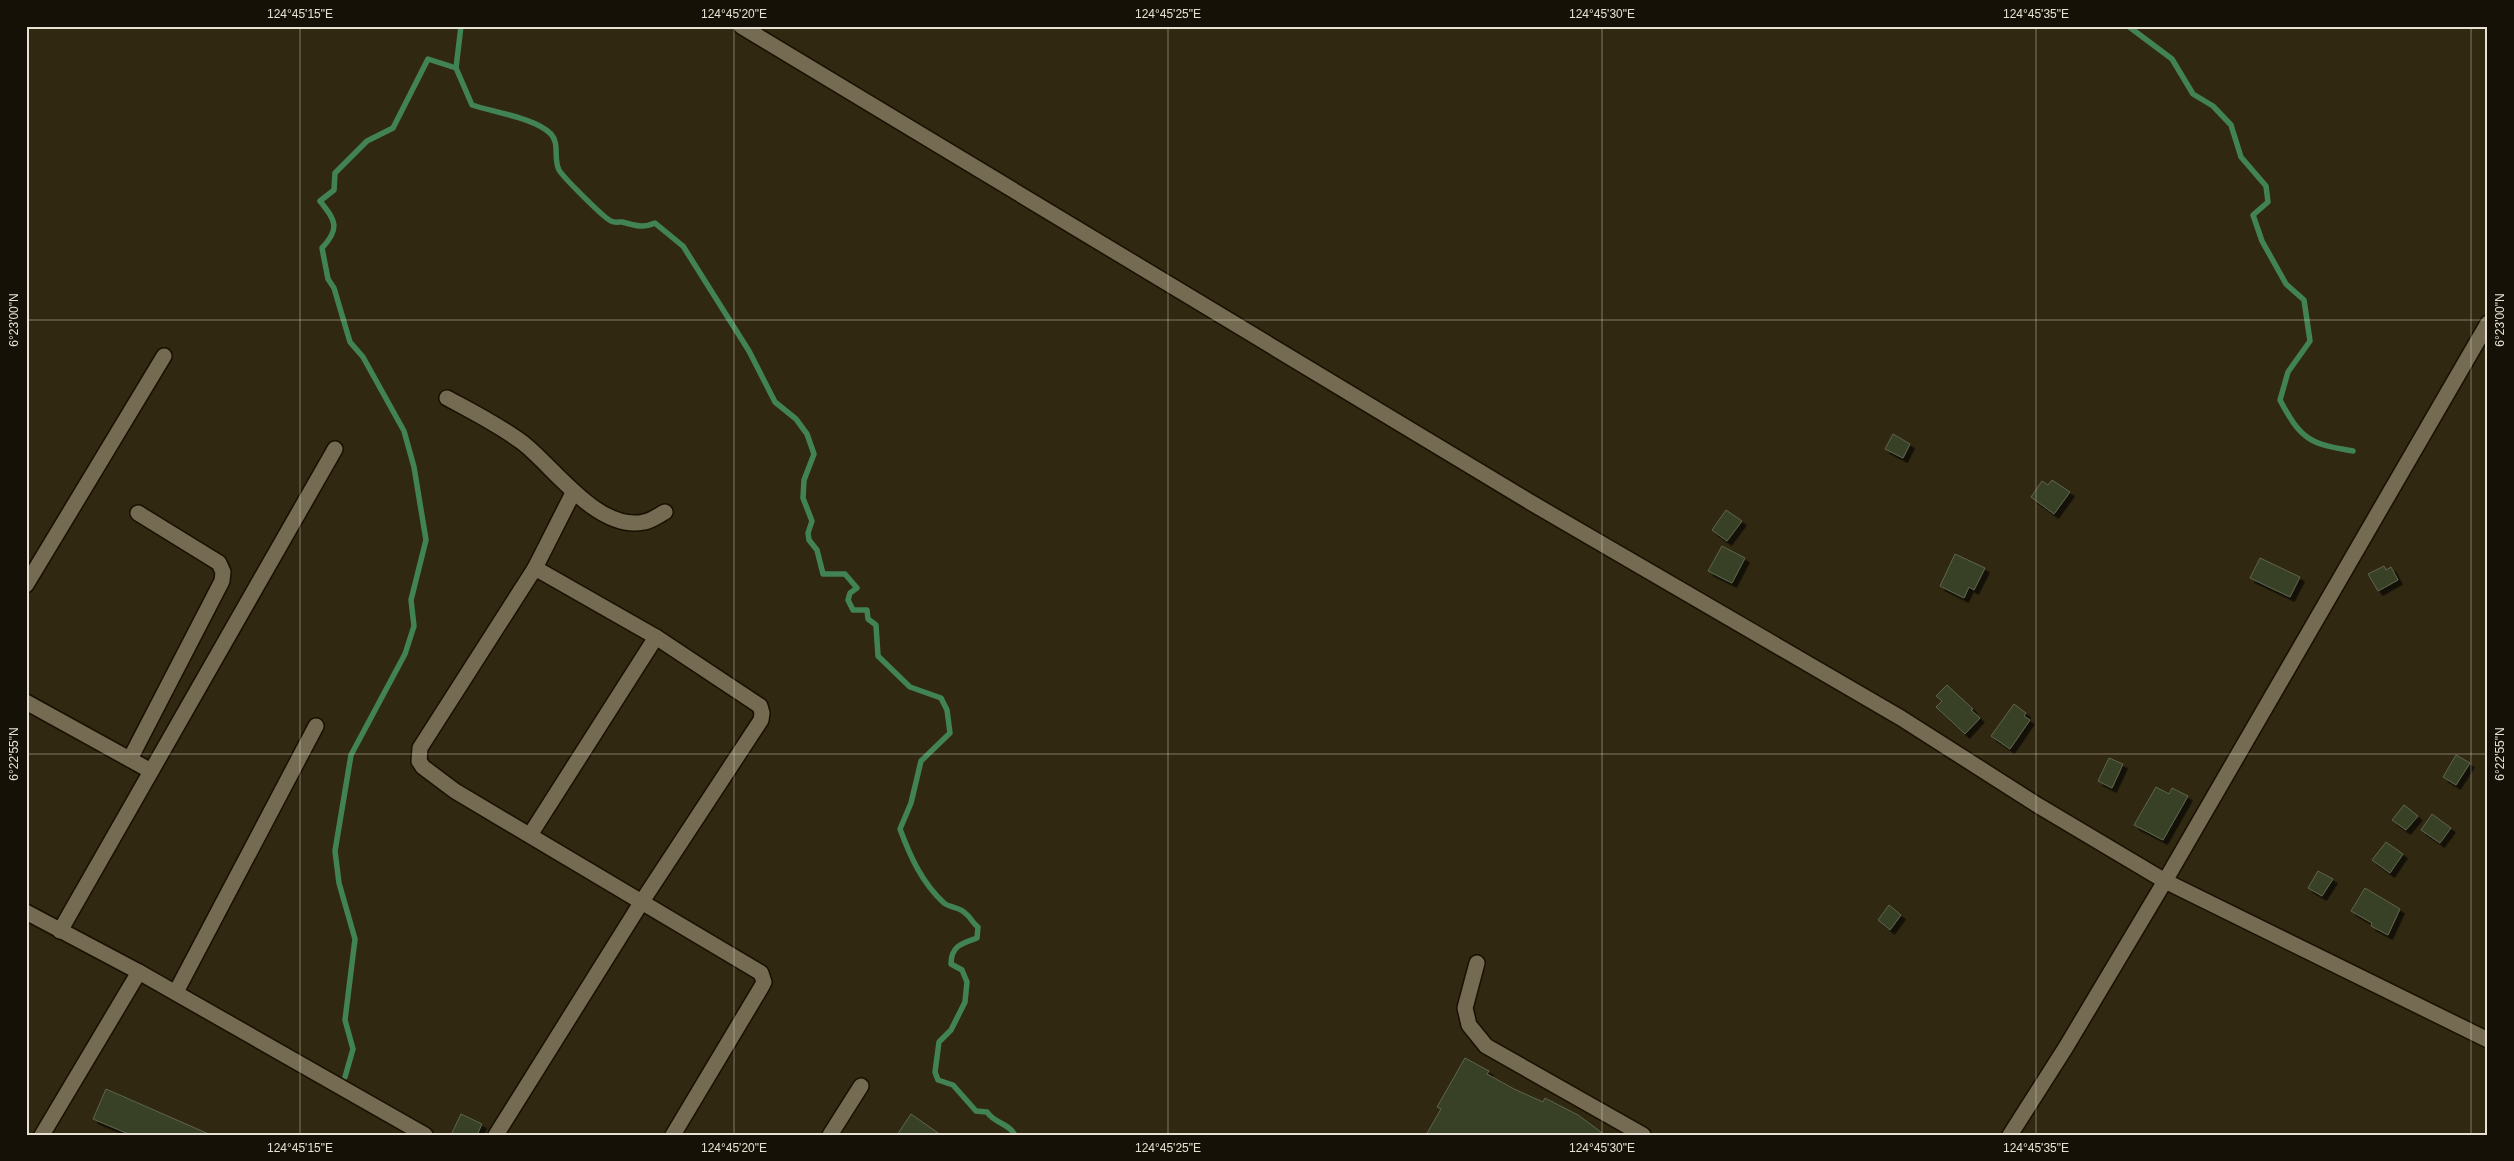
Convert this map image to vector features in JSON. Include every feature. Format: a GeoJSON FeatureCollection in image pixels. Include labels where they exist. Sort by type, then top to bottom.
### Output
{"type":"FeatureCollection","features":[{"type":"Feature","properties":{"kind":"street"},"geometry":{"type":"LineString","coordinates":[[741,26],[1530,502],[1901,718],[2039,806],[2165,881],[2488,1040]]}},
{"type":"Feature","properties":{"kind":"street"},"geometry":{"type":"LineString","coordinates":[[2010,1135],[2066,1047],[2165,881],[2488,323]]}},
{"type":"Feature","properties":{"kind":"street"},"geometry":{"type":"LineString","coordinates":[[26,585],[164,356]]}},
{"type":"Feature","properties":{"kind":"street"},"geometry":{"type":"LineString","coordinates":[[447,398],[504,429],[525,444],[573,493],[610,517],[624,522],[644,522],[665,512]]}},
{"type":"Feature","properties":{"kind":"street"},"geometry":{"type":"LineString","coordinates":[[60,931],[335,449]]}},
{"type":"Feature","properties":{"kind":"street"},"geometry":{"type":"LineString","coordinates":[[573,493],[536,568],[420,748],[419,756],[423,767],[455,791],[762,973],[762,986],[673,1135]]}},
{"type":"Feature","properties":{"kind":"street"},"geometry":{"type":"LineString","coordinates":[[130,759],[222,581],[223,572],[219,563],[138,513]]}},
{"type":"Feature","properties":{"kind":"street"},"geometry":{"type":"LineString","coordinates":[[496,1135],[642,903],[762,720],[760,706],[656,637],[536,568]]}},
{"type":"Feature","properties":{"kind":"street"},"geometry":{"type":"LineString","coordinates":[[530,835],[656,637]]}},
{"type":"Feature","properties":{"kind":"street"},"geometry":{"type":"LineString","coordinates":[[26,702],[151,771]]}},
{"type":"Feature","properties":{"kind":"street"},"geometry":{"type":"LineString","coordinates":[[176,992],[316,726]]}},
{"type":"Feature","properties":{"kind":"street"},"geometry":{"type":"LineString","coordinates":[[26,912],[176,992],[425,1135]]}},
{"type":"Feature","properties":{"kind":"street"},"geometry":{"type":"LineString","coordinates":[[1477,963],[1466,1008],[1469,1024],[1486,1046],[1643,1135]]}},
{"type":"Feature","properties":{"kind":"street"},"geometry":{"type":"LineString","coordinates":[[42,1135],[139,972]]}},
{"type":"Feature","properties":{"kind":"street"},"geometry":{"type":"LineString","coordinates":[[830,1135],[861,1086]]}},
{"type":"Feature","properties":{"kind":"building"},"geometry":{"type":"Polygon","coordinates":[[[1893,434],[1910,444],[1903,458],[1885,449],[1893,434]]]}},
{"type":"Feature","properties":{"kind":"building"},"geometry":{"type":"Polygon","coordinates":[[[2052,480],[2070,492],[2054,514],[2031,497],[2042,481],[2048,485],[2052,480]]]}},
{"type":"Feature","properties":{"kind":"building"},"geometry":{"type":"Polygon","coordinates":[[[1726,510],[1742,521],[1727,541],[1712,530],[1726,510]]]}},
{"type":"Feature","properties":{"kind":"building"},"geometry":{"type":"Polygon","coordinates":[[[1722,546],[1745,558],[1732,583],[1708,571],[1722,546]]]}},
{"type":"Feature","properties":{"kind":"building"},"geometry":{"type":"Polygon","coordinates":[[[1955,554],[1985,568],[1974,590],[1969,587],[1964,598],[1940,586],[1955,554]]]}},
{"type":"Feature","properties":{"kind":"building"},"geometry":{"type":"Polygon","coordinates":[[[2260,558],[2300,577],[2290,597],[2250,578],[2260,558]]]}},
{"type":"Feature","properties":{"kind":"building"},"geometry":{"type":"Polygon","coordinates":[[[2384,566],[2386,570],[2391,567],[2398,580],[2378,591],[2368,574],[2384,566]]]}},
{"type":"Feature","properties":{"kind":"building"},"geometry":{"type":"Polygon","coordinates":[[[1947,685],[1980,718],[1965,734],[1936,707],[1942,701],[1936,696],[1947,685]]]}},
{"type":"Feature","properties":{"kind":"building"},"geometry":{"type":"Polygon","coordinates":[[[2014,704],[2026,713],[2024,716],[2030,720],[2010,749],[1991,736],[2014,704]]]}},
{"type":"Feature","properties":{"kind":"building"},"geometry":{"type":"Polygon","coordinates":[[[2456,755],[2470,763],[2456,785],[2443,777],[2456,755]]]}},
{"type":"Feature","properties":{"kind":"building"},"geometry":{"type":"Polygon","coordinates":[[[2109,758],[2123,764],[2112,788],[2098,781],[2109,758]]]}},
{"type":"Feature","properties":{"kind":"building"},"geometry":{"type":"Polygon","coordinates":[[[2156,787],[2169,794],[2172,788],[2188,796],[2163,840],[2134,825],[2156,787]]]}},
{"type":"Feature","properties":{"kind":"building"},"geometry":{"type":"Polygon","coordinates":[[[2404,805],[2418,816],[2406,830],[2392,820],[2404,805]]]}},
{"type":"Feature","properties":{"kind":"building"},"geometry":{"type":"Polygon","coordinates":[[[2432,814],[2451,828],[2440,843],[2421,830],[2432,814]]]}},
{"type":"Feature","properties":{"kind":"building"},"geometry":{"type":"Polygon","coordinates":[[[2386,842],[2403,854],[2390,873],[2372,860],[2386,842]]]}},
{"type":"Feature","properties":{"kind":"building"},"geometry":{"type":"Polygon","coordinates":[[[2318,871],[2333,879],[2322,896],[2308,888],[2318,871]]]}},
{"type":"Feature","properties":{"kind":"building"},"geometry":{"type":"Polygon","coordinates":[[[2365,888],[2400,909],[2388,935],[2371,926],[2372,923],[2351,911],[2365,888]]]}},
{"type":"Feature","properties":{"kind":"building"},"geometry":{"type":"Polygon","coordinates":[[[1889,905],[1901,915],[1890,930],[1878,920],[1889,905]]]}},
{"type":"Feature","properties":{"kind":"building"},"geometry":{"type":"Polygon","coordinates":[[[1465,1058],[1489,1071],[1487,1074],[1514,1089],[1543,1102],[1545,1098],[1578,1115],[1605,1135],[1426,1135],[1441,1109],[1437,1107],[1465,1058]]]}},
{"type":"Feature","properties":{"kind":"building"},"geometry":{"type":"Polygon","coordinates":[[[106,1089],[211,1135],[131,1135],[93,1119],[106,1089]]]}},
{"type":"Feature","properties":{"kind":"building"},"geometry":{"type":"Polygon","coordinates":[[[461,1114],[482,1124],[477,1135],[451,1135],[461,1114]]]}},
{"type":"Feature","properties":{"kind":"building"},"geometry":{"type":"Polygon","coordinates":[[[911,1114],[941,1135],[897,1135],[911,1114]]]}},
{"type":"Feature","properties":{"kind":"waterway"},"geometry":{"type":"LineString","coordinates":[[461,26],[456,68],[472,105],[514,116],[544,128],[554,138],[556,161],[559,170],[607,219],[638,226],[655,223],[683,246],[749,351],[775,402],[796,419],[807,434],[814,454],[804,480],[803,498],[812,521],[808,533],[809,540],[817,550],[823,574],[845,574],[857,588],[850,593],[848,600],[853,610],[867,610],[868,619],[876,625],[878,656],[910,687],[941,698],[947,710],[950,733],[921,761],[911,803],[900,829],[913,859],[929,887],[944,903],[963,911],[978,927],[977,938],[958,946],[953,953],[951,964],[962,970],[967,982],[965,1002],[951,1030],[939,1042],[935,1072],[938,1080],[953,1085],[976,1111],[987,1112],[994,1119],[1009,1128],[1015,1135]]}},
{"type":"Feature","properties":{"kind":"waterway"},"geometry":{"type":"LineString","coordinates":[[2128,26],[2172,59],[2193,94],[2213,106],[2231,125],[2241,157],[2266,186],[2268,202],[2253,215],[2262,241],[2286,284],[2304,300],[2310,341],[2288,372],[2280,400],[2294,424],[2308,438],[2326,446],[2353,451]]}},
{"type":"Feature","properties":{"kind":"waterway"},"geometry":{"type":"LineString","coordinates":[[345,1077],[353,1049],[345,1020],[355,939],[339,883],[335,851],[351,755],[405,654],[414,626],[411,600],[426,540],[414,467],[404,431],[363,357],[350,342],[334,288],[328,279],[322,248],[332,235],[334,224],[320,201],[334,190],[335,173],[367,141],[393,128],[428,59],[456,68]]}}]}
